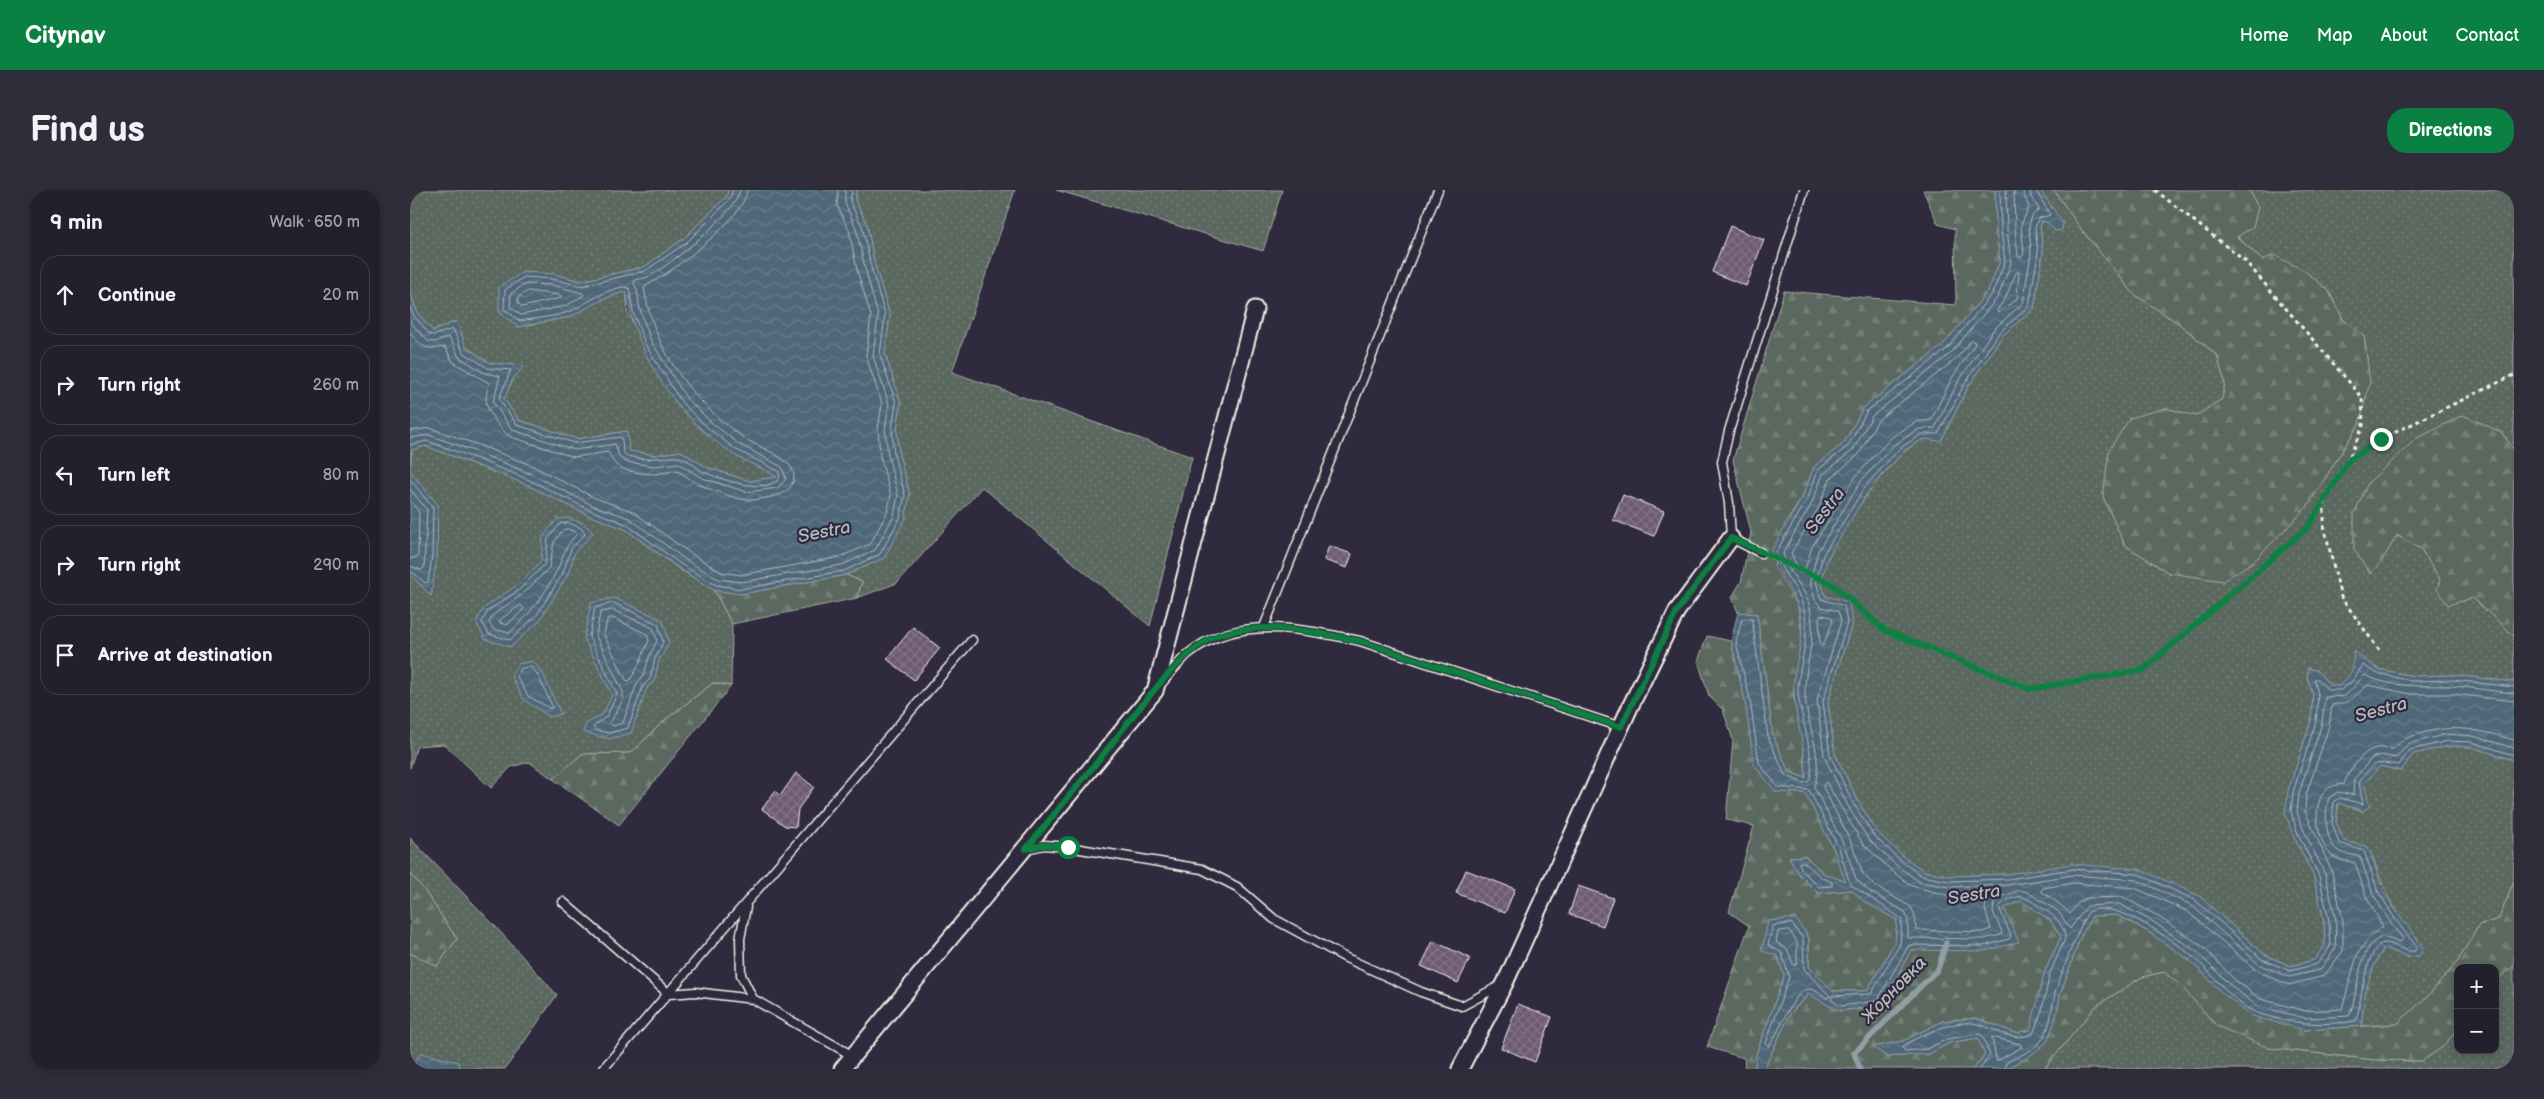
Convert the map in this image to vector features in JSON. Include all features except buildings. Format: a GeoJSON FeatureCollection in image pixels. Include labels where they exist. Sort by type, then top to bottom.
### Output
{"type":"FeatureCollection","features":[{"type":"Feature","properties":{"kind":"street"},"geometry":{"type":"LineString","coordinates":[[842,1069],[1026,849],[1154,691],[1255,309]]}},
{"type":"Feature","properties":{"kind":"street"},"geometry":{"type":"LineString","coordinates":[[1460,1069],[1505,983],[1621,727],[1677,611],[1731,538]]}},
{"type":"Feature","properties":{"kind":"lane"},"geometry":{"type":"LineString","coordinates":[[1264,627],[1438,190]]}},
{"type":"Feature","properties":{"kind":"lane"},"geometry":{"type":"LineString","coordinates":[[1761,553],[1731,538],[1730,503],[1722,462],[1729,431],[1804,190]]}},
{"type":"Feature","properties":{"kind":"lane"},"geometry":{"type":"LineString","coordinates":[[1154,691],[1188,654],[1220,635],[1264,627],[1318,632],[1360,641],[1621,727]]}},
{"type":"Feature","properties":{"kind":"lane"},"geometry":{"type":"LineString","coordinates":[[603,1069],[972,640]]}},
{"type":"Feature","properties":{"kind":"lane"},"geometry":{"type":"LineString","coordinates":[[1026,849],[1044,845],[1068,847],[1202,869],[1237,887],[1274,919],[1344,957],[1421,992],[1462,1006],[1505,983]]}},
{"type":"Feature","properties":{"kind":"lane"},"geometry":{"type":"LineString","coordinates":[[563,902],[669,994],[695,992],[753,999],[853,1056]]}},
{"type":"Feature","properties":{"kind":"lane"},"geometry":{"type":"LineString","coordinates":[[746,905],[740,939],[741,975],[753,999]]}},
{"type":"Feature","properties":{"kind":"path"},"geometry":{"type":"LineString","coordinates":[[1761,553],[1832,584],[1884,630],[2030,689],[2143,670],[2308,527],[2348,461],[2363,426],[2362,397],[2246,262],[2156,190]]}},
{"type":"Feature","properties":{"kind":"path"},"geometry":{"type":"LineString","coordinates":[[2348,461],[2381,439],[2514,375]]}},
{"type":"Feature","properties":{"kind":"path"},"geometry":{"type":"LineString","coordinates":[[2324,500],[2324,526],[2341,597],[2379,650]]}},
{"type":"Feature","properties":{"kind":"green space"},"geometry":{"type":"Polygon","coordinates":[[[410,190],[729,190],[726,197],[683,239],[644,267],[581,281],[554,274],[499,312],[518,327],[570,317],[602,300],[626,291],[628,313],[678,406],[705,432],[733,453],[778,477],[749,481],[706,467],[681,451],[655,455],[628,451],[627,431],[577,439],[519,420],[504,399],[513,379],[523,366],[490,363],[466,347],[456,321],[433,331],[418,314],[410,292],[410,190]]]}},
{"type":"Feature","properties":{"kind":"green space"},"geometry":{"type":"Polygon","coordinates":[[[857,190],[1015,190],[952,372],[1192,457],[1150,626],[982,487],[897,583],[857,598],[862,582],[846,575],[884,558],[910,495],[899,454],[897,429],[901,403],[885,354],[890,315],[875,266],[867,224],[855,200],[857,190]]]}},
{"type":"Feature","properties":{"kind":"green space"},"geometry":{"type":"Polygon","coordinates":[[[1056,190],[1282,190],[1263,251],[1056,190]]]}},
{"type":"Feature","properties":{"kind":"green space"},"geometry":{"type":"Polygon","coordinates":[[[1923,190],[1995,190],[1996,231],[2000,261],[1988,291],[1943,345],[1863,408],[1844,443],[1814,467],[1802,498],[1785,524],[1774,566],[1798,606],[1802,636],[1793,693],[1803,743],[1806,778],[1789,772],[1773,736],[1757,614],[1738,612],[1732,597],[1741,582],[1751,532],[1733,460],[1784,291],[1956,305],[1955,229],[1938,224],[1923,190]]]}},
{"type":"Feature","properties":{"kind":"green space"},"geometry":{"type":"Polygon","coordinates":[[[2040,190],[2054,190],[2081,229],[2134,294],[2178,323],[2217,355],[2225,383],[2222,399],[2196,416],[2165,408],[2103,497],[2125,545],[2169,573],[2284,530],[2307,507],[2359,424],[2367,359],[2364,336],[2343,319],[2328,290],[2262,260],[2237,236],[2258,207],[2249,190],[2514,190],[2514,450],[2501,432],[2354,549],[2382,561],[2396,535],[2421,549],[2440,579],[2473,598],[2514,636],[2514,682],[2453,675],[2413,676],[2378,669],[2354,652],[2352,671],[2339,686],[2330,685],[2316,670],[2307,677],[2313,694],[2311,721],[2301,751],[2293,835],[2314,877],[2324,922],[2325,945],[2314,960],[2290,966],[2264,954],[2198,895],[2007,874],[1949,876],[1924,871],[1904,857],[1877,832],[1858,801],[1835,754],[1828,702],[1852,623],[1832,604],[1824,593],[1821,581],[1824,567],[1833,548],[1861,503],[1894,462],[1909,448],[1924,439],[1941,441],[1968,387],[2003,335],[2034,309],[2043,253],[2040,227],[2042,221],[2047,222],[2040,190]]]}},
{"type":"Feature","properties":{"kind":"green space"},"geometry":{"type":"Polygon","coordinates":[[[2054,190],[2249,190],[2258,207],[2253,227],[2237,237],[2262,260],[2274,255],[2305,271],[2328,290],[2343,319],[2364,336],[2370,382],[2359,424],[2307,507],[2254,561],[2223,581],[2169,573],[2125,545],[2103,497],[2109,450],[2130,418],[2165,408],[2196,416],[2222,399],[2225,383],[2217,355],[2178,323],[2134,294],[2081,229],[2054,190]]]}},
{"type":"Feature","properties":{"kind":"green space"},"geometry":{"type":"Polygon","coordinates":[[[2463,415],[2501,432],[2514,450],[2514,636],[2473,598],[2448,605],[2437,589],[2440,579],[2421,549],[2397,535],[2382,561],[2370,574],[2354,549],[2354,514],[2368,483],[2416,439],[2463,415]]]}},
{"type":"Feature","properties":{"kind":"green space"},"geometry":{"type":"Polygon","coordinates":[[[426,446],[525,484],[588,515],[625,529],[679,569],[714,590],[732,624],[731,686],[713,683],[664,721],[631,753],[582,754],[553,779],[529,762],[511,767],[491,788],[444,744],[417,746],[410,768],[410,574],[431,596],[438,505],[410,471],[412,449],[426,446]]]}},
{"type":"Feature","properties":{"kind":"green space"},"geometry":{"type":"Polygon","coordinates":[[[846,575],[862,582],[857,598],[732,624],[714,590],[741,594],[846,575]]]}},
{"type":"Feature","properties":{"kind":"green space"},"geometry":{"type":"Polygon","coordinates":[[[1707,636],[1731,641],[1745,701],[1776,792],[1805,793],[1834,850],[1846,882],[1825,874],[1805,856],[1789,857],[1798,873],[1818,893],[1852,890],[1864,901],[1897,920],[1895,942],[1867,991],[1833,991],[1809,967],[1809,938],[1778,956],[1784,976],[1756,1055],[1755,1069],[1745,1069],[1744,1058],[1707,1047],[1749,926],[1729,912],[1754,826],[1726,820],[1733,740],[1723,710],[1709,696],[1698,661],[1707,636]]]}},
{"type":"Feature","properties":{"kind":"green space"},"geometry":{"type":"Polygon","coordinates":[[[713,683],[731,686],[619,825],[553,779],[582,754],[631,753],[664,721],[713,683]]]}},
{"type":"Feature","properties":{"kind":"green space"},"geometry":{"type":"Polygon","coordinates":[[[2448,746],[2471,747],[2514,760],[2514,881],[2499,919],[2479,925],[2458,961],[2428,996],[2397,1024],[2362,1026],[2367,985],[2374,966],[2384,948],[2408,957],[2418,939],[2391,901],[2373,857],[2344,841],[2336,822],[2339,803],[2363,811],[2364,784],[2380,766],[2401,771],[2413,754],[2448,746]]]}},
{"type":"Feature","properties":{"kind":"green space"},"geometry":{"type":"Polygon","coordinates":[[[410,838],[493,924],[557,995],[505,1069],[410,1069],[410,953],[437,966],[457,939],[422,887],[410,874],[410,838]]]}},
{"type":"Feature","properties":{"kind":"green space"},"geometry":{"type":"Polygon","coordinates":[[[410,874],[422,887],[457,939],[437,966],[410,953],[410,874]]]}},
{"type":"Feature","properties":{"kind":"green space"},"geometry":{"type":"Polygon","coordinates":[[[2514,881],[2514,966],[2499,978],[2499,964],[2455,964],[2479,925],[2499,919],[2514,881]]]}},
{"type":"Feature","properties":{"kind":"green space"},"geometry":{"type":"Polygon","coordinates":[[[2021,901],[2050,920],[2061,937],[2045,971],[2031,1030],[2016,1033],[1976,1018],[1943,1021],[1903,1041],[1873,1047],[1887,1057],[1929,1054],[1949,1043],[1978,1038],[1985,1055],[1973,1069],[1764,1069],[1790,1014],[1809,994],[1839,1011],[1881,1006],[1911,950],[2018,942],[2004,908],[2021,901]]]}},
{"type":"Feature","properties":{"kind":"green space"},"geometry":{"type":"Polygon","coordinates":[[[2117,915],[2147,931],[2191,961],[2222,993],[2304,1030],[2397,1024],[2428,996],[2454,966],[2454,1033],[2444,1046],[2422,1061],[2376,1060],[2269,1048],[2217,1026],[2180,985],[2164,972],[2142,977],[2096,1006],[2044,1069],[2005,1069],[2027,1058],[2055,1021],[2061,992],[2081,936],[2092,916],[2117,915]]]}},
{"type":"Feature","properties":{"kind":"green space"},"geometry":{"type":"Polygon","coordinates":[[[2514,966],[2514,1069],[2044,1069],[2096,1006],[2142,977],[2164,972],[2269,1048],[2376,1060],[2421,1061],[2444,1046],[2454,1033],[2454,1054],[2499,1054],[2499,978],[2514,966]]]}},
{"type":"Feature","properties":{"kind":"water","name":"Sestra"},"geometry":{"type":"Polygon","coordinates":[[[729,190],[857,190],[855,200],[867,224],[875,266],[890,315],[885,354],[901,403],[897,429],[899,454],[910,495],[905,520],[884,558],[846,575],[741,594],[714,590],[680,569],[625,529],[588,515],[525,484],[426,446],[412,450],[410,463],[410,292],[418,314],[433,331],[457,321],[466,347],[490,363],[524,366],[513,379],[504,399],[519,420],[577,439],[627,431],[629,451],[655,455],[681,451],[706,467],[749,481],[777,477],[733,454],[713,439],[677,404],[649,362],[631,315],[626,291],[602,300],[570,317],[518,327],[499,312],[499,287],[523,272],[554,274],[581,281],[644,267],[683,239],[726,197],[729,190]]]}},
{"type":"Feature","properties":{"kind":"water","name":"Sestra"},"geometry":{"type":"Polygon","coordinates":[[[1995,190],[2040,190],[2063,223],[2062,230],[2055,231],[2047,222],[2042,221],[2040,227],[2043,253],[2034,309],[2003,335],[1968,387],[1941,441],[1923,439],[1903,452],[1871,487],[1828,557],[1821,581],[1825,596],[1849,602],[1852,623],[1828,702],[1835,754],[1858,801],[1877,832],[1904,857],[1924,871],[1949,876],[2007,874],[2072,864],[2139,869],[2198,895],[2264,954],[2290,966],[2314,960],[2325,945],[2324,922],[2314,877],[2293,835],[2285,813],[2288,791],[2311,721],[2313,694],[2307,677],[2308,668],[2316,670],[2330,685],[2339,686],[2352,671],[2353,651],[2378,669],[2413,676],[2453,675],[2514,682],[2514,760],[2471,747],[2448,746],[2413,754],[2401,771],[2380,766],[2364,784],[2370,806],[2363,811],[2338,803],[2336,822],[2344,841],[2367,846],[2383,890],[2423,948],[2419,956],[2408,957],[2384,948],[2370,975],[2363,1006],[2362,1026],[2304,1030],[2252,1016],[2222,993],[2191,961],[2147,931],[2117,915],[2092,916],[2081,936],[2061,992],[2055,1021],[2047,1042],[2027,1058],[2005,1069],[1973,1069],[1985,1055],[1978,1038],[1949,1043],[1929,1054],[1887,1057],[1873,1047],[1903,1041],[1943,1021],[1976,1018],[2016,1033],[2030,1030],[2045,971],[2061,937],[2050,920],[2021,901],[2004,908],[2019,942],[1984,951],[1911,950],[1881,1006],[1839,1011],[1808,994],[1790,1014],[1764,1069],[1755,1069],[1756,1055],[1784,976],[1778,956],[1762,951],[1768,921],[1795,918],[1809,938],[1809,967],[1833,991],[1867,991],[1895,942],[1897,920],[1863,901],[1852,890],[1818,893],[1798,873],[1789,857],[1805,856],[1825,874],[1845,881],[1834,850],[1805,793],[1776,792],[1754,765],[1745,701],[1731,641],[1738,612],[1757,614],[1773,736],[1789,772],[1806,778],[1794,694],[1795,673],[1801,641],[1801,618],[1795,599],[1776,566],[1771,551],[1802,498],[1814,467],[1844,443],[1863,408],[1943,345],[1988,291],[2000,261],[1996,231],[1995,190]]]}},
{"type":"Feature","properties":{"kind":"water"},"geometry":{"type":"Polygon","coordinates":[[[410,471],[438,505],[437,558],[431,596],[410,574],[410,471]]]}},
{"type":"Feature","properties":{"kind":"water"},"geometry":{"type":"Polygon","coordinates":[[[569,518],[585,524],[593,533],[575,552],[568,574],[540,620],[511,647],[485,639],[476,622],[484,608],[517,585],[541,561],[543,537],[557,519],[569,518]]]}},
{"type":"Feature","properties":{"kind":"water"},"geometry":{"type":"Polygon","coordinates":[[[614,598],[663,620],[669,643],[659,661],[654,682],[647,688],[631,733],[609,739],[583,732],[586,724],[603,714],[612,695],[584,638],[591,603],[614,598]]]}},
{"type":"Feature","properties":{"kind":"water"},"geometry":{"type":"Polygon","coordinates":[[[533,661],[542,672],[561,714],[550,717],[524,700],[511,676],[518,664],[533,661]]]}},
{"type":"Feature","properties":{"kind":"water"},"geometry":{"type":"Polygon","coordinates":[[[421,1053],[458,1062],[460,1069],[411,1069],[421,1053]]]}},
{"type":"Feature","properties":{"kind":"waterway","name":"Жорновка"},"geometry":{"type":"LineString","coordinates":[[1860,1069],[1854,1053],[1938,969],[1946,943]]}},
{"type":"Feature","properties":{"kind":"route"},"geometry":{"type":"LineString","coordinates":[[1068,847],[1044,845],[1026,849],[1154,691],[1188,654],[1220,635],[1264,627],[1318,632],[1360,641],[1621,727],[1677,611],[1731,538],[1832,584],[1884,630],[2030,689],[2143,670],[2308,527],[2348,461],[2381,439]]}}]}
